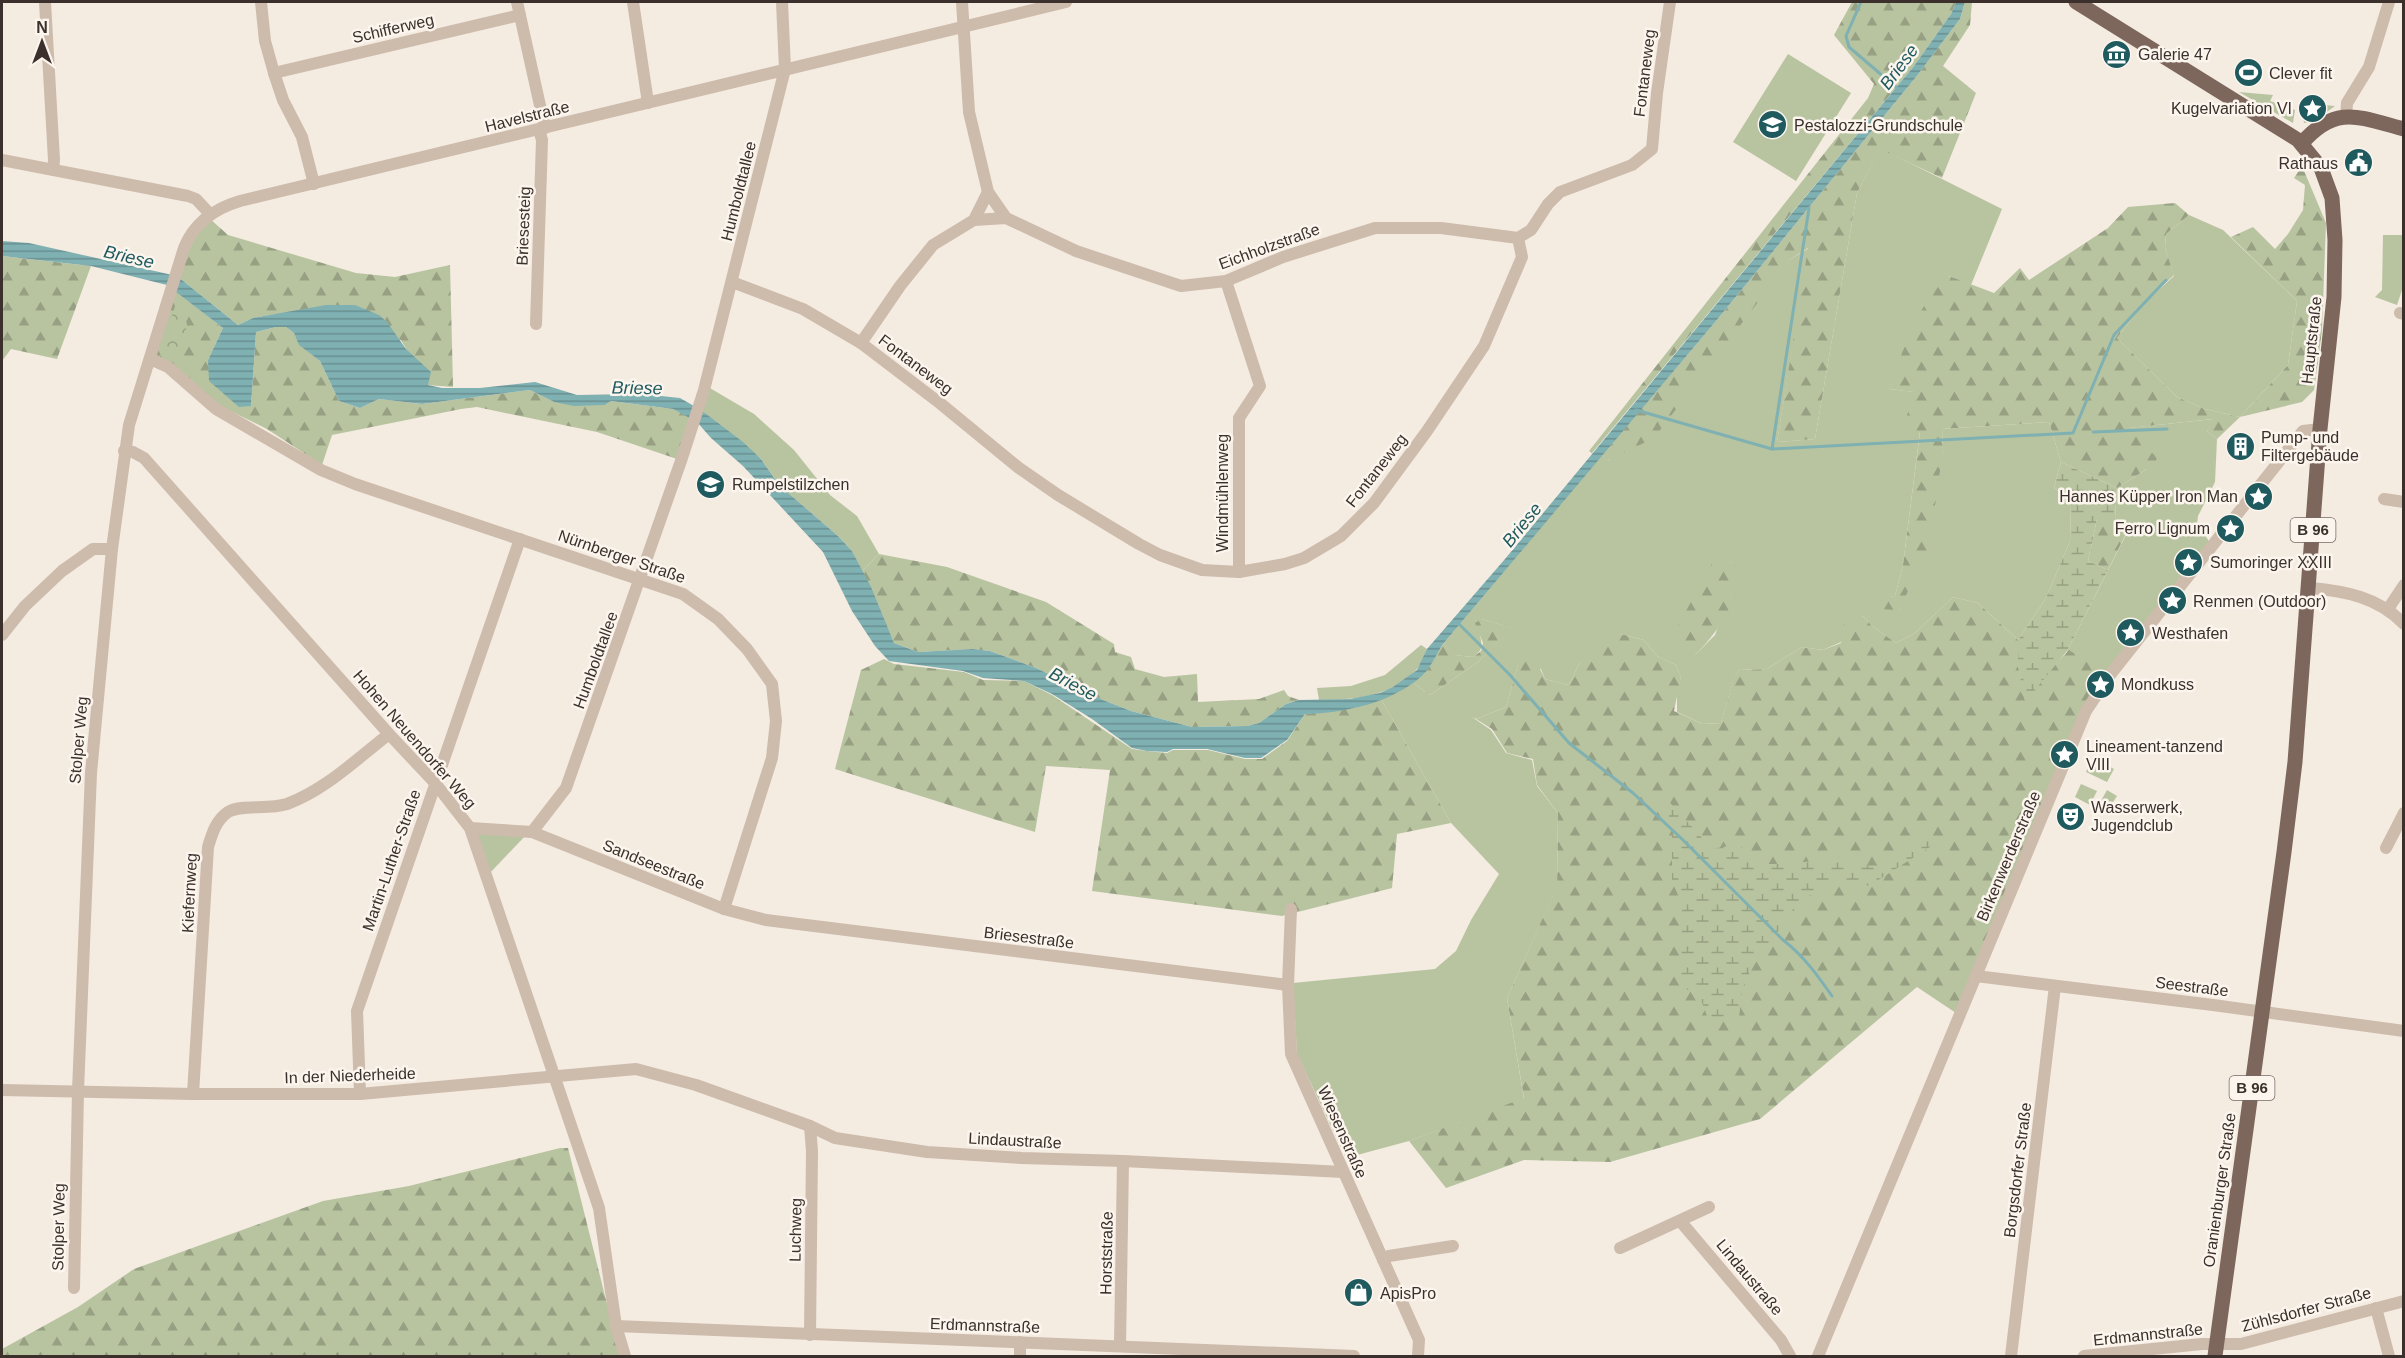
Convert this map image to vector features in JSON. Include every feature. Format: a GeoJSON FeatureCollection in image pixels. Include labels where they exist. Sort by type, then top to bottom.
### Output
{"type":"FeatureCollection","features":[{"type":"Feature","properties":{"kind":"main road","name":"Hauptstraße"},"geometry":{"type":"LineString","coordinates":[[2076,2],[2143,45],[2276,124],[2302,143],[2322,171],[2331,194],[2334,213],[2334,297],[2320,429],[2310,588],[2289,814]]}},
{"type":"Feature","properties":{"kind":"main road"},"geometry":{"type":"LineString","coordinates":[[2302,143],[2323,122],[2346,117],[2403,129]]}},
{"type":"Feature","properties":{"kind":"main road","name":"Oranienburger Straße"},"geometry":{"type":"LineString","coordinates":[[2215,1350],[2289,814]]}},
{"type":"Feature","properties":{"kind":"street"},"geometry":{"type":"LineString","coordinates":[[45,2],[51,91],[52,170]]}},
{"type":"Feature","properties":{"kind":"street"},"geometry":{"type":"LineString","coordinates":[[261,2],[265,41],[274,73],[283,100],[302,137],[314,184]]}},
{"type":"Feature","properties":{"kind":"street","name":"Briesesteig"},"geometry":{"type":"LineString","coordinates":[[517,2],[542,129],[536,324]]}},
{"type":"Feature","properties":{"kind":"street"},"geometry":{"type":"LineString","coordinates":[[633,2],[648,103]]}},
{"type":"Feature","properties":{"kind":"street","name":"Humboldtallee"},"geometry":{"type":"LineString","coordinates":[[532,832],[566,788],[692,430],[732,282],[785,69],[782,2]]}},
{"type":"Feature","properties":{"kind":"street"},"geometry":{"type":"LineString","coordinates":[[963,2],[969,112],[988,192],[1006,218]]}},
{"type":"Feature","properties":{"kind":"street","name":"Havelstraße"},"geometry":{"type":"LineString","coordinates":[[210,214],[226,206],[314,184],[1066,2]]}},
{"type":"Feature","properties":{"kind":"street","name":"Fontaneweg"},"geometry":{"type":"LineString","coordinates":[[732,282],[803,309],[861,343],[1019,468],[1082,509],[1160,555],[1202,570],[1239,572],[1285,564],[1304,558],[1341,536],[1374,503],[1427,431],[1484,346],[1522,257],[1518,238],[1531,230],[1548,204],[1560,192],[1632,165],[1652,149],[1657,93],[1670,2]]}},
{"type":"Feature","properties":{"kind":"street"},"geometry":{"type":"LineString","coordinates":[[2346,117],[2347,103],[2369,67],[2389,2]]}},
{"type":"Feature","properties":{"kind":"street","name":"Schifferweg"},"geometry":{"type":"LineString","coordinates":[[274,73],[520,15]]}},
{"type":"Feature","properties":{"kind":"street"},"geometry":{"type":"LineString","coordinates":[[2,160],[188,196],[196,199],[210,214]]}},
{"type":"Feature","properties":{"kind":"street"},"geometry":{"type":"LineString","coordinates":[[974,220],[988,192]]}},
{"type":"Feature","properties":{"kind":"street","name":"Stolper Weg"},"geometry":{"type":"LineString","coordinates":[[74,1288],[78,1091],[92,772],[112,549],[124,451],[129,425],[188,238],[197,225],[210,214]]}},
{"type":"Feature","properties":{"kind":"street","name":"Eichholzstraße"},"geometry":{"type":"LineString","coordinates":[[861,343],[900,286],[933,245],[974,220],[1006,218],[1076,251],[1180,286],[1226,281],[1283,257],[1375,228],[1441,228],[1518,238]]}},
{"type":"Feature","properties":{"kind":"street","name":"Windmühlenweg"},"geometry":{"type":"LineString","coordinates":[[1226,281],[1260,386],[1239,418],[1239,572]]}},
{"type":"Feature","properties":{"kind":"street","name":"Nürnberger Straße"},"geometry":{"type":"LineString","coordinates":[[150,359],[168,367],[212,406],[280,447],[337,477],[641,578],[683,594],[718,619],[747,650],[772,684],[776,721],[772,758],[724,909]]}},
{"type":"Feature","properties":{"kind":"street","name":"Birkenwerderstraße"},"geometry":{"type":"LineString","coordinates":[[1818,1356],[2086,711],[2110,675],[2303,431],[2320,429]]}},
{"type":"Feature","properties":{"kind":"street","name":"Hohen Neuendorfer Weg"},"geometry":{"type":"LineString","coordinates":[[124,451],[144,458],[435,783],[470,828],[599,1208],[615,1326],[625,1356]]}},
{"type":"Feature","properties":{"kind":"street"},"geometry":{"type":"LineString","coordinates":[[2384,499],[2403,502]]}},
{"type":"Feature","properties":{"kind":"street","name":"Martin-Luther-Straße"},"geometry":{"type":"LineString","coordinates":[[360,1094],[357,1011],[520,538]]}},
{"type":"Feature","properties":{"kind":"street"},"geometry":{"type":"LineString","coordinates":[[2,635],[25,606],[62,571],[93,549],[112,549]]}},
{"type":"Feature","properties":{"kind":"street"},"geometry":{"type":"LineString","coordinates":[[2388,609],[2403,585]]}},
{"type":"Feature","properties":{"kind":"street"},"geometry":{"type":"LineString","coordinates":[[2310,588],[2355,594],[2388,609],[2403,624]]}},
{"type":"Feature","properties":{"kind":"street","name":"Kiefernweg"},"geometry":{"type":"LineString","coordinates":[[193,1094],[208,847],[218,822],[226,813],[235,809],[268,809],[309,795],[389,734]]}},
{"type":"Feature","properties":{"kind":"street"},"geometry":{"type":"LineString","coordinates":[[2386,848],[2403,813]]}},
{"type":"Feature","properties":{"kind":"street"},"geometry":{"type":"LineString","coordinates":[[470,828],[532,832]]}},
{"type":"Feature","properties":{"kind":"street","name":"Sandseestraße"},"geometry":{"type":"LineString","coordinates":[[532,832],[724,909],[766,920]]}},
{"type":"Feature","properties":{"kind":"street","name":"Wiesenstraße"},"geometry":{"type":"LineString","coordinates":[[1291,909],[1288,986],[1292,1054],[1419,1340],[1418,1356]]}},
{"type":"Feature","properties":{"kind":"street","name":"Briesestraße"},"geometry":{"type":"LineString","coordinates":[[766,920],[1288,986]]}},
{"type":"Feature","properties":{"kind":"street","name":"Seestraße"},"geometry":{"type":"LineString","coordinates":[[1976,976],[2262,1011],[2403,1031]]}},
{"type":"Feature","properties":{"kind":"street","name":"Borgsdorfer Straße"},"geometry":{"type":"LineString","coordinates":[[2011,1356],[2055,986]]}},
{"type":"Feature","properties":{"kind":"street","name":"In der Niederheide"},"geometry":{"type":"LineString","coordinates":[[2,1090],[193,1094],[360,1094],[636,1069],[696,1085]]}},
{"type":"Feature","properties":{"kind":"street","name":"Lindaustraße"},"geometry":{"type":"LineString","coordinates":[[696,1085],[810,1126],[835,1138],[927,1152],[1343,1172]]}},
{"type":"Feature","properties":{"kind":"street","name":"Luchweg"},"geometry":{"type":"LineString","coordinates":[[810,1126],[812,1151],[810,1335]]}},
{"type":"Feature","properties":{"kind":"street","name":"Horststraße"},"geometry":{"type":"LineString","coordinates":[[1120,1346],[1123,1161]]}},
{"type":"Feature","properties":{"kind":"street"},"geometry":{"type":"LineString","coordinates":[[1620,1248],[1681,1222],[1709,1207]]}},
{"type":"Feature","properties":{"kind":"street","name":"Lindaustraße"},"geometry":{"type":"LineString","coordinates":[[1681,1222],[1781,1340],[1790,1356]]}},
{"type":"Feature","properties":{"kind":"street"},"geometry":{"type":"LineString","coordinates":[[1383,1260],[1389,1256],[1453,1246]]}},
{"type":"Feature","properties":{"kind":"street","name":"Zühlsdorfer Straße"},"geometry":{"type":"LineString","coordinates":[[2215,1350],[2403,1301]]}},
{"type":"Feature","properties":{"kind":"street"},"geometry":{"type":"LineString","coordinates":[[2376,1308],[2389,1356]]}},
{"type":"Feature","properties":{"kind":"street","name":"Erdmannstraße"},"geometry":{"type":"LineString","coordinates":[[615,1326],[1354,1356]]}},
{"type":"Feature","properties":{"kind":"street"},"geometry":{"type":"LineString","coordinates":[[1020,1342],[1020,1356]]}},
{"type":"Feature","properties":{"kind":"street","name":"Erdmannstraße"},"geometry":{"type":"LineString","coordinates":[[2084,1356],[2215,1350]]}},
{"type":"Feature","properties":{"kind":"green space"},"geometry":{"type":"Polygon","coordinates":[[[1852,2],[1956,2],[1951,14],[1914,66],[1592,453],[1589,451],[1868,98],[1874,84],[1834,35],[1852,2]]]}},
{"type":"Feature","properties":{"kind":"green space"},"geometry":{"type":"Polygon","coordinates":[[[1965,2],[1972,2],[1970,25],[1943,66],[1976,93],[1942,178],[1880,149],[1857,193],[1815,439],[1777,442],[1808,248],[1791,259],[1654,438],[1607,461],[1602,455],[1716,321],[1916,77],[1960,19],[1965,2]]]}},
{"type":"Feature","properties":{"kind":"green space"},"geometry":{"type":"Polygon","coordinates":[[[1788,54],[1851,93],[1796,181],[1733,142],[1788,54]]]}},
{"type":"Feature","properties":{"kind":"green space"},"geometry":{"type":"Polygon","coordinates":[[[2239,92],[2273,95],[2270,101],[2295,110],[2293,123],[2239,92]]]}},
{"type":"Feature","properties":{"kind":"green space"},"geometry":{"type":"Polygon","coordinates":[[[2312,104],[2335,106],[2314,121],[2304,123],[2302,106],[2312,104]]]}},
{"type":"Feature","properties":{"kind":"green space"},"geometry":{"type":"Polygon","coordinates":[[[1880,148],[2002,209],[1971,285],[1949,276],[1889,389],[1915,392],[1903,432],[1920,431],[1903,565],[1895,596],[1876,600],[1899,610],[1943,450],[1942,429],[2049,422],[2061,462],[2054,487],[2071,504],[2070,541],[2046,598],[2018,640],[1978,603],[1953,597],[1915,633],[1896,643],[1871,625],[1863,616],[1841,642],[1823,650],[1802,647],[1767,669],[1739,670],[1733,682],[1721,723],[1703,724],[1677,712],[1677,692],[1681,677],[1676,665],[1657,656],[1644,640],[1621,634],[1579,664],[1569,685],[1545,679],[1541,669],[1518,665],[1506,707],[1476,719],[1472,717],[1491,730],[1506,753],[1532,760],[1537,786],[1558,813],[1557,887],[1507,998],[1524,1099],[1409,1141],[1346,1158],[1297,1054],[1293,983],[1435,969],[1456,951],[1471,920],[1499,874],[1451,823],[1381,699],[1400,691],[1412,682],[1430,695],[1478,662],[1512,628],[1482,619],[1481,647],[1473,657],[1454,655],[1443,644],[1602,455],[1608,461],[1791,259],[1809,248],[1777,442],[1815,439],[1857,193],[1880,148]],[[1718,555],[1695,655],[1715,635],[1739,568],[1718,555]]]}},
{"type":"Feature","properties":{"kind":"green space"},"geometry":{"type":"Polygon","coordinates":[[[2302,166],[2326,223],[2322,331],[2314,390],[2302,402],[2240,417],[2288,365],[2297,301],[2231,237],[2253,227],[2275,249],[2288,234],[2303,210],[2305,185],[2294,178],[2302,166]]]}},
{"type":"Feature","properties":{"kind":"green space"},"geometry":{"type":"Polygon","coordinates":[[[2175,203],[2189,215],[2166,234],[2165,248],[2174,275],[2143,304],[2117,338],[2177,397],[2205,409],[2240,417],[2217,439],[2207,431],[2213,419],[2129,428],[2157,458],[2153,468],[2147,469],[2117,488],[2061,462],[2049,422],[1942,429],[1943,450],[1929,547],[1899,610],[1878,609],[1876,599],[1895,596],[1903,565],[1920,432],[1902,432],[1914,392],[1889,389],[1919,314],[1949,276],[1994,293],[2020,268],[2029,280],[2108,228],[2128,207],[2175,203]]]}},
{"type":"Feature","properties":{"kind":"green space"},"geometry":{"type":"Polygon","coordinates":[[[2189,215],[2223,230],[2297,301],[2288,365],[2240,417],[2205,409],[2177,397],[2117,338],[2143,304],[2174,276],[2165,248],[2166,234],[2189,215]]]}},
{"type":"Feature","properties":{"kind":"green space"},"geometry":{"type":"Polygon","coordinates":[[[209,218],[228,235],[356,273],[395,277],[450,265],[453,387],[427,385],[401,340],[277,314],[253,318],[238,325],[177,276],[186,250],[209,218]]]}},
{"type":"Feature","properties":{"kind":"green space"},"geometry":{"type":"Polygon","coordinates":[[[2383,235],[2403,235],[2403,287],[2397,305],[2375,297],[2382,290],[2383,235]]]}},
{"type":"Feature","properties":{"kind":"green space"},"geometry":{"type":"Polygon","coordinates":[[[2,256],[91,266],[57,359],[11,349],[2,361],[2,256]]]}},
{"type":"Feature","properties":{"kind":"green space"},"geometry":{"type":"Polygon","coordinates":[[[173,289],[223,328],[208,360],[251,406],[256,332],[286,327],[294,333],[300,345],[320,361],[339,401],[360,408],[379,399],[422,404],[530,390],[554,402],[605,405],[611,401],[673,409],[693,419],[680,460],[597,432],[477,407],[332,435],[322,465],[267,429],[208,400],[153,359],[173,289]]]}},
{"type":"Feature","properties":{"kind":"green space"},"geometry":{"type":"Polygon","coordinates":[[[175,306],[182,308],[187,324],[178,362],[160,357],[175,306]]]}},
{"type":"Feature","properties":{"kind":"green space"},"geometry":{"type":"Polygon","coordinates":[[[703,384],[754,414],[794,450],[830,495],[857,516],[879,554],[862,571],[852,551],[779,485],[761,459],[701,410],[703,384]]]}},
{"type":"Feature","properties":{"kind":"green space"},"geometry":{"type":"Polygon","coordinates":[[[2214,419],[2207,431],[2217,439],[2215,482],[2198,516],[2197,524],[2211,544],[2106,675],[2067,651],[2129,529],[2115,519],[2117,488],[2147,469],[2128,428],[2214,419]]]}},
{"type":"Feature","properties":{"kind":"green space"},"geometry":{"type":"Polygon","coordinates":[[[2061,462],[2117,488],[2115,519],[2097,519],[2088,561],[2108,570],[2067,651],[2025,702],[2018,665],[2018,640],[2046,598],[2070,541],[2071,504],[2054,487],[2061,462]]]}},
{"type":"Feature","properties":{"kind":"green space"},"geometry":{"type":"Polygon","coordinates":[[[2097,519],[2115,519],[2129,528],[2108,570],[2088,561],[2097,519]]]}},
{"type":"Feature","properties":{"kind":"green space"},"geometry":{"type":"Polygon","coordinates":[[[879,554],[947,567],[1046,602],[1114,644],[1115,652],[1131,657],[1135,669],[1164,677],[1197,674],[1198,702],[1259,699],[1284,690],[1288,696],[1299,700],[1286,704],[1259,723],[1247,726],[1192,727],[1131,711],[1036,668],[990,651],[973,649],[918,652],[894,643],[862,571],[879,554]]]}},
{"type":"Feature","properties":{"kind":"green space"},"geometry":{"type":"Polygon","coordinates":[[[1717,554],[1740,568],[1739,580],[1726,616],[1695,655],[1673,635],[1717,554]]]}},
{"type":"Feature","properties":{"kind":"green space"},"geometry":{"type":"Polygon","coordinates":[[[1953,597],[1978,603],[2018,640],[2018,665],[2025,696],[2069,650],[2106,675],[1959,1015],[1917,987],[1760,1119],[1610,1162],[1524,1160],[1446,1188],[1409,1141],[1524,1098],[1507,998],[1557,886],[1558,813],[1537,785],[1533,759],[1507,753],[1492,729],[1476,719],[1506,707],[1518,665],[1529,657],[1536,661],[1545,679],[1569,685],[1579,664],[1606,639],[1621,634],[1644,640],[1657,656],[1676,665],[1681,677],[1674,711],[1703,724],[1721,723],[1733,681],[1739,670],[1767,669],[1802,647],[1823,650],[1841,643],[1844,620],[1863,616],[1871,625],[1896,643],[1915,633],[1953,597]]]}},
{"type":"Feature","properties":{"kind":"green space"},"geometry":{"type":"Polygon","coordinates":[[[1482,619],[1513,628],[1478,662],[1430,695],[1412,682],[1424,674],[1443,644],[1455,655],[1473,657],[1481,651],[1483,643],[1475,623],[1482,619]]]}},
{"type":"Feature","properties":{"kind":"green space"},"geometry":{"type":"Polygon","coordinates":[[[1421,645],[1427,649],[1419,666],[1395,686],[1358,698],[1319,700],[1317,688],[1351,686],[1385,675],[1421,645]]]}},
{"type":"Feature","properties":{"kind":"green space"},"geometry":{"type":"Polygon","coordinates":[[[884,659],[894,664],[964,672],[983,680],[1024,681],[1052,695],[1132,749],[1167,753],[1173,750],[1208,750],[1245,759],[1262,759],[1287,741],[1305,714],[1353,708],[1381,699],[1451,823],[1397,834],[1392,888],[1282,916],[1092,891],[1110,770],[1046,766],[1035,832],[835,769],[861,670],[884,659]]]}},
{"type":"Feature","properties":{"kind":"green space"},"geometry":{"type":"Polygon","coordinates":[[[2093,758],[2114,769],[2107,782],[2086,772],[2093,758]]]}},
{"type":"Feature","properties":{"kind":"green space"},"geometry":{"type":"Polygon","coordinates":[[[2081,784],[2097,791],[2090,805],[2075,797],[2081,784]]]}},
{"type":"Feature","properties":{"kind":"green space"},"geometry":{"type":"Polygon","coordinates":[[[2107,790],[2117,796],[2106,813],[2097,808],[2107,790]]]}},
{"type":"Feature","properties":{"kind":"green space"},"geometry":{"type":"Polygon","coordinates":[[[1663,795],[1712,849],[1739,844],[1756,864],[1790,864],[1841,857],[1859,864],[1881,868],[1911,845],[1936,838],[1930,847],[1869,886],[1854,881],[1827,881],[1791,911],[1772,941],[1759,952],[1743,987],[1739,1017],[1717,1021],[1707,1016],[1700,997],[1681,986],[1682,905],[1672,880],[1672,827],[1663,795]]]}},
{"type":"Feature","properties":{"kind":"green space"},"geometry":{"type":"Polygon","coordinates":[[[475,832],[527,834],[488,875],[475,832]]]}},
{"type":"Feature","properties":{"kind":"green space"},"geometry":{"type":"Polygon","coordinates":[[[560,1148],[568,1148],[620,1356],[2,1356],[2,1349],[78,1307],[134,1269],[323,1201],[409,1186],[560,1148]]]}},
{"type":"Feature","properties":{"kind":"water"},"geometry":{"type":"Polygon","coordinates":[[[1956,2],[1965,2],[1960,19],[1916,77],[1716,321],[1443,644],[1423,675],[1397,693],[1367,705],[1352,709],[1305,714],[1287,740],[1261,758],[1245,758],[1207,749],[1173,749],[1167,752],[1132,748],[1052,694],[1024,681],[983,678],[963,671],[889,661],[875,646],[852,611],[823,552],[743,466],[711,438],[697,422],[673,409],[611,401],[605,405],[574,406],[554,402],[530,390],[422,404],[379,399],[360,408],[339,401],[320,361],[299,345],[294,333],[286,327],[256,332],[251,406],[239,407],[209,381],[208,360],[223,328],[167,285],[91,266],[2,256],[2,241],[29,243],[177,276],[238,325],[253,318],[326,305],[355,305],[379,315],[387,322],[406,349],[431,372],[428,385],[442,388],[480,388],[535,382],[577,395],[642,394],[680,398],[701,410],[743,442],[761,459],[779,485],[852,551],[871,587],[894,643],[918,652],[973,649],[990,651],[1036,668],[1131,711],[1192,727],[1247,726],[1259,723],[1286,704],[1299,700],[1350,699],[1380,693],[1417,670],[1427,649],[1505,559],[1914,66],[1951,14],[1956,2]]]}},
{"type":"Feature","properties":{"kind":"waterway","name":"Briese"},"geometry":{"type":"LineString","coordinates":[[1861,2],[1846,36],[1849,47],[1898,89]]}},
{"type":"Feature","properties":{"kind":"waterway"},"geometry":{"type":"LineString","coordinates":[[1772,449],[1809,208]]}},
{"type":"Feature","properties":{"kind":"waterway"},"geometry":{"type":"LineString","coordinates":[[1636,410],[1772,449],[2073,433],[2114,335],[2166,280]]}},
{"type":"Feature","properties":{"kind":"waterway"},"geometry":{"type":"LineString","coordinates":[[2093,432],[2167,429]]}},
{"type":"Feature","properties":{"kind":"waterway"},"geometry":{"type":"LineString","coordinates":[[1458,623],[1510,675],[1569,743],[1633,793],[1683,840],[1804,959],[1832,996]]}},
{"type":"Feature","properties":{"kind":"place","name":"Galerie 47"},"geometry":{"type":"Point","coordinates":[2117,54]}},
{"type":"Feature","properties":{"kind":"place","name":"Clever fit"},"geometry":{"type":"Point","coordinates":[2248,73]}},
{"type":"Feature","properties":{"kind":"place","name":"Kugelvariation VI"},"geometry":{"type":"Point","coordinates":[2313,108]}},
{"type":"Feature","properties":{"kind":"place","name":"Pestalozzi-Grundschule"},"geometry":{"type":"Point","coordinates":[1773,125]}},
{"type":"Feature","properties":{"kind":"place","name":"Rathaus"},"geometry":{"type":"Point","coordinates":[2359,163]}},
{"type":"Feature","properties":{"kind":"place","name":"Pump- und Filtergebäude"},"geometry":{"type":"Point","coordinates":[2240,446]}},
{"type":"Feature","properties":{"kind":"place","name":"Rumpelstilzchen"},"geometry":{"type":"Point","coordinates":[711,484]}},
{"type":"Feature","properties":{"kind":"place","name":"Hannes Küpper Iron Man"},"geometry":{"type":"Point","coordinates":[2259,496]}},
{"type":"Feature","properties":{"kind":"place","name":"Ferro Lignum"},"geometry":{"type":"Point","coordinates":[2231,528]}},
{"type":"Feature","properties":{"kind":"place","name":"Sumoringer XXIII"},"geometry":{"type":"Point","coordinates":[2189,562]}},
{"type":"Feature","properties":{"kind":"place","name":"Renmen (Outdoor)"},"geometry":{"type":"Point","coordinates":[2172,601]}},
{"type":"Feature","properties":{"kind":"place","name":"Westhafen"},"geometry":{"type":"Point","coordinates":[2131,633]}},
{"type":"Feature","properties":{"kind":"place","name":"Mondkuss"},"geometry":{"type":"Point","coordinates":[2100,684]}},
{"type":"Feature","properties":{"kind":"place","name":"Lineament-tanzend VIII"},"geometry":{"type":"Point","coordinates":[2065,755]}},
{"type":"Feature","properties":{"kind":"place","name":"Wasserwerk, Jugendclub"},"geometry":{"type":"Point","coordinates":[2070,816]}},
{"type":"Feature","properties":{"kind":"place","name":"ApisPro"},"geometry":{"type":"Point","coordinates":[1359,1293]}}]}
